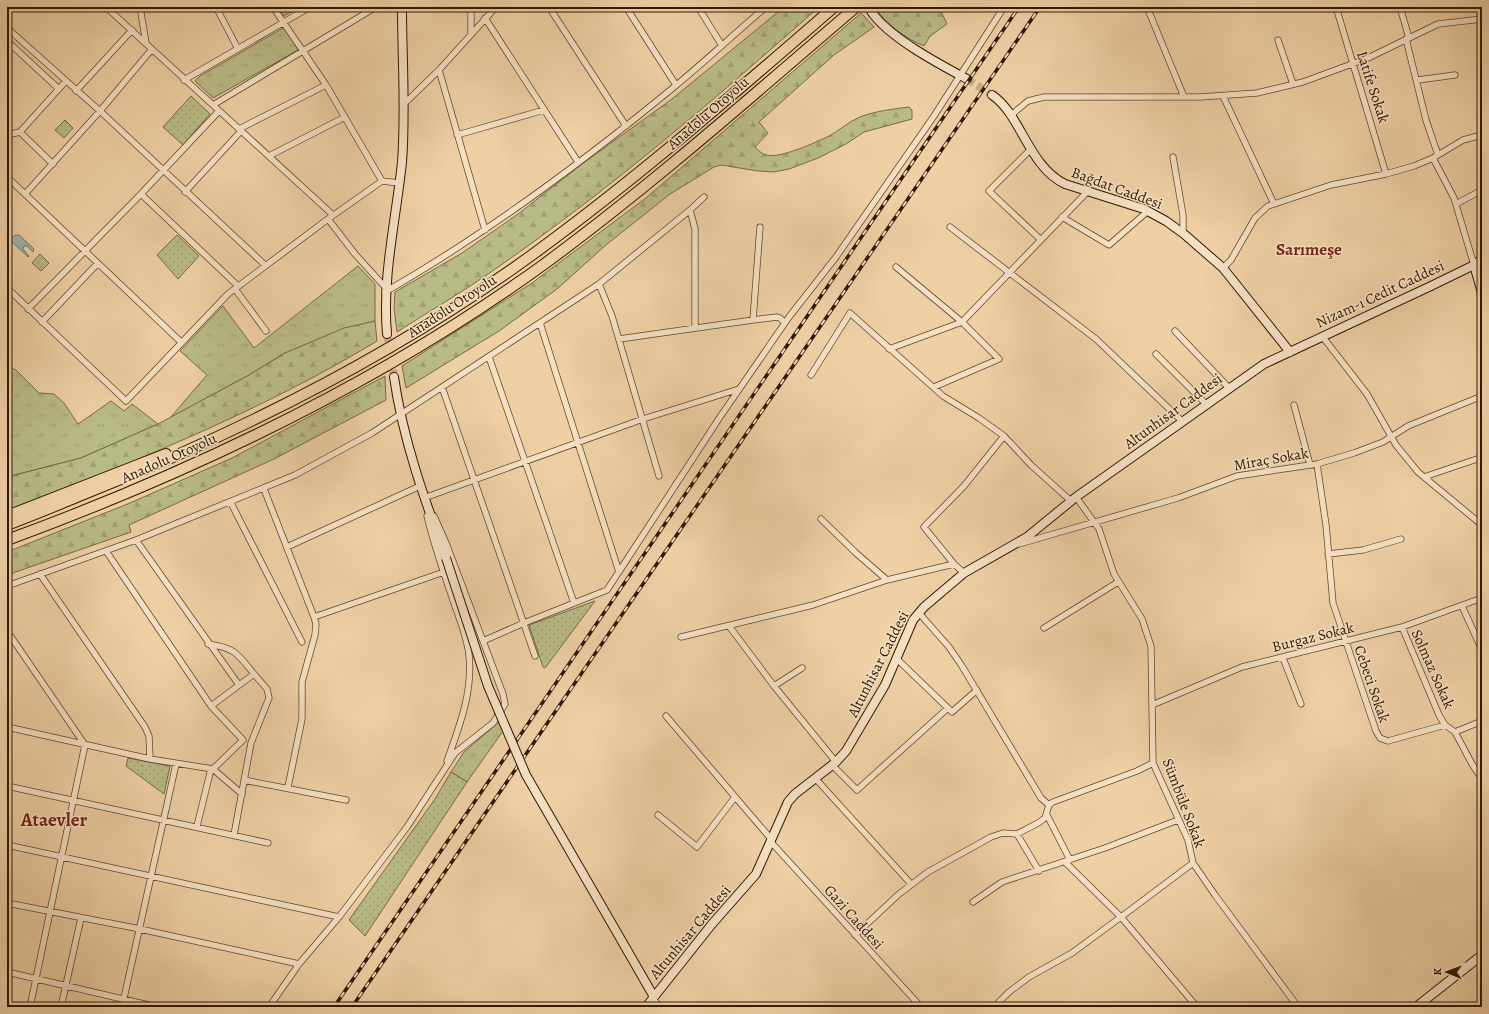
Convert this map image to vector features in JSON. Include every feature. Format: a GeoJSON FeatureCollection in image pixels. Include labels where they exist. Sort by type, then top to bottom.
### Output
{"type":"FeatureCollection","features":[{"type":"Feature","properties":{"kind":"highway","name":"Anadolu Otoyolu"},"geometry":{"type":"LineString","coordinates":[[7,525],[155,466],[246,423],[343,374],[408,335],[536,252],[662,154],[834,7]]}},
{"type":"Feature","properties":{"kind":"highway","name":"Anadolu Otoyolu"},"geometry":{"type":"LineString","coordinates":[[7,540],[111,499],[242,441],[329,398],[456,323],[541,266],[623,205],[856,7]]}},
{"type":"Feature","properties":{"kind":"highway"},"geometry":{"type":"LineString","coordinates":[[7,516],[246,423]]}},
{"type":"Feature","properties":{"kind":"street"},"geometry":{"type":"LineString","coordinates":[[107,7],[184,80],[269,156],[330,217],[355,254],[385,290]]}},
{"type":"Feature","properties":{"kind":"street"},"geometry":{"type":"LineString","coordinates":[[140,7],[146,44]]}},
{"type":"Feature","properties":{"kind":"street"},"geometry":{"type":"LineString","coordinates":[[216,7],[238,49]]}},
{"type":"Feature","properties":{"kind":"street"},"geometry":{"type":"LineString","coordinates":[[273,7],[305,51],[382,181]]}},
{"type":"Feature","properties":{"kind":"street"},"geometry":{"type":"LineString","coordinates":[[184,80],[310,7]]}},
{"type":"Feature","properties":{"kind":"street"},"geometry":{"type":"LineString","coordinates":[[213,105],[376,7]]}},
{"type":"Feature","properties":{"kind":"street"},"geometry":{"type":"LineString","coordinates":[[387,334],[385,290],[403,148],[404,104],[402,7]]}},
{"type":"Feature","properties":{"kind":"street"},"geometry":{"type":"LineString","coordinates":[[471,7],[471,34]]}},
{"type":"Feature","properties":{"kind":"street"},"geometry":{"type":"LineString","coordinates":[[404,104],[439,70],[496,7]]}},
{"type":"Feature","properties":{"kind":"street"},"geometry":{"type":"LineString","coordinates":[[549,7],[626,126]]}},
{"type":"Feature","properties":{"kind":"street"},"geometry":{"type":"LineString","coordinates":[[626,7],[676,85]]}},
{"type":"Feature","properties":{"kind":"street"},"geometry":{"type":"LineString","coordinates":[[698,7],[722,44]]}},
{"type":"Feature","properties":{"kind":"street"},"geometry":{"type":"LineString","coordinates":[[385,290],[440,260],[485,230],[578,162],[626,126],[676,85],[766,7]]}},
{"type":"Feature","properties":{"kind":"street"},"geometry":{"type":"LineString","coordinates":[[483,641],[607,590],[739,389],[785,323],[836,257],[934,116],[1004,7]]}},
{"type":"Feature","properties":{"kind":"street"},"geometry":{"type":"LineString","coordinates":[[1146,7],[1184,97]]}},
{"type":"Feature","properties":{"kind":"street","name":"Latife Sokak"},"geometry":{"type":"LineString","coordinates":[[1336,7],[1352,64],[1370,115],[1386,174]]}},
{"type":"Feature","properties":{"kind":"street"},"geometry":{"type":"LineString","coordinates":[[1400,7],[1436,157],[1456,204],[1482,293]]}},
{"type":"Feature","properties":{"kind":"street"},"geometry":{"type":"LineString","coordinates":[[871,11],[877,20],[893,33],[967,79]]}},
{"type":"Feature","properties":{"kind":"street"},"geometry":{"type":"LineString","coordinates":[[485,18],[578,162]]}},
{"type":"Feature","properties":{"kind":"street"},"geometry":{"type":"LineString","coordinates":[[1010,116],[1028,101],[1044,97],[1184,97],[1257,93],[1293,84],[1352,64],[1382,52],[1407,38],[1438,24],[1482,19]]}},
{"type":"Feature","properties":{"kind":"street"},"geometry":{"type":"LineString","coordinates":[[7,28],[100,111],[185,192],[265,265]]}},
{"type":"Feature","properties":{"kind":"street"},"geometry":{"type":"LineString","coordinates":[[76,91],[132,30]]}},
{"type":"Feature","properties":{"kind":"street"},"geometry":{"type":"LineString","coordinates":[[1278,40],[1293,84]]}},
{"type":"Feature","properties":{"kind":"street"},"geometry":{"type":"LineString","coordinates":[[7,41],[59,89]]}},
{"type":"Feature","properties":{"kind":"street"},"geometry":{"type":"LineString","coordinates":[[25,194],[100,111],[152,49]]}},
{"type":"Feature","properties":{"kind":"street"},"geometry":{"type":"LineString","coordinates":[[439,70],[485,230]]}},
{"type":"Feature","properties":{"kind":"street"},"geometry":{"type":"LineString","coordinates":[[1418,80],[1455,75]]}},
{"type":"Feature","properties":{"kind":"street"},"geometry":{"type":"LineString","coordinates":[[7,135],[20,132],[66,81]]}},
{"type":"Feature","properties":{"kind":"street"},"geometry":{"type":"LineString","coordinates":[[185,192],[240,130],[326,85]]}},
{"type":"Feature","properties":{"kind":"street","name":"Bağdat Caddesi"},"geometry":{"type":"LineString","coordinates":[[992,94],[1004,104],[1031,149],[1043,166],[1059,182],[1148,211],[1183,234],[1223,268],[1290,352]]}},
{"type":"Feature","properties":{"kind":"street"},"geometry":{"type":"LineString","coordinates":[[1223,96],[1274,204]]}},
{"type":"Feature","properties":{"kind":"street"},"geometry":{"type":"LineString","coordinates":[[457,135],[544,110]]}},
{"type":"Feature","properties":{"kind":"street"},"geometry":{"type":"LineString","coordinates":[[28,309],[141,194],[219,111]]}},
{"type":"Feature","properties":{"kind":"street"},"geometry":{"type":"LineString","coordinates":[[269,156],[345,117]]}},
{"type":"Feature","properties":{"kind":"street"},"geometry":{"type":"LineString","coordinates":[[20,132],[53,164]]}},
{"type":"Feature","properties":{"kind":"street"},"geometry":{"type":"LineString","coordinates":[[1223,268],[1230,260],[1255,218],[1263,209],[1331,185],[1386,174],[1436,157],[1463,140],[1482,135]]}},
{"type":"Feature","properties":{"kind":"street"},"geometry":{"type":"LineString","coordinates":[[1031,149],[990,191],[1040,239]]}},
{"type":"Feature","properties":{"kind":"street"},"geometry":{"type":"LineString","coordinates":[[1173,157],[1183,215],[1183,234]]}},
{"type":"Feature","properties":{"kind":"street"},"geometry":{"type":"LineString","coordinates":[[7,177],[97,264],[181,342]]}},
{"type":"Feature","properties":{"kind":"street"},"geometry":{"type":"LineString","coordinates":[[7,288],[126,401],[181,342],[236,287],[330,217],[382,181],[399,184]]}},
{"type":"Feature","properties":{"kind":"street"},"geometry":{"type":"LineString","coordinates":[[1456,204],[1482,190]]}},
{"type":"Feature","properties":{"kind":"street"},"geometry":{"type":"LineString","coordinates":[[889,349],[962,322],[1040,239],[1087,192]]}},
{"type":"Feature","properties":{"kind":"street"},"geometry":{"type":"LineString","coordinates":[[141,194],[236,287],[266,331]]}},
{"type":"Feature","properties":{"kind":"street"},"geometry":{"type":"LineString","coordinates":[[7,586],[136,540],[295,476],[372,433],[600,284],[704,197]]}},
{"type":"Feature","properties":{"kind":"street"},"geometry":{"type":"LineString","coordinates":[[690,210],[695,229],[695,328]]}},
{"type":"Feature","properties":{"kind":"street"},"geometry":{"type":"LineString","coordinates":[[1062,217],[1110,245],[1148,211]]}},
{"type":"Feature","properties":{"kind":"street"},"geometry":{"type":"LineString","coordinates":[[753,320],[760,227]]}},
{"type":"Feature","properties":{"kind":"street"},"geometry":{"type":"LineString","coordinates":[[950,227],[1096,339],[1182,421]]}},
{"type":"Feature","properties":{"kind":"street","name":"Nizam-ı Cedit Caddesi"},"geometry":{"type":"LineString","coordinates":[[1290,352],[1474,265],[1482,259]]}},
{"type":"Feature","properties":{"kind":"street"},"geometry":{"type":"LineString","coordinates":[[42,322],[97,264]]}},
{"type":"Feature","properties":{"kind":"street"},"geometry":{"type":"LineString","coordinates":[[896,267],[962,322],[999,359],[934,387]]}},
{"type":"Feature","properties":{"kind":"street"},"geometry":{"type":"LineString","coordinates":[[600,284],[619,339],[659,476]]}},
{"type":"Feature","properties":{"kind":"street","name":"Sümbüle Sokak"},"geometry":{"type":"LineString","coordinates":[[811,375],[850,313],[889,349],[951,402],[979,418],[1004,436],[1031,465],[1073,499],[1096,522],[1111,568],[1118,582],[1138,611],[1149,640],[1153,763],[1191,847],[1193,863],[1298,1007]]}},
{"type":"Feature","properties":{"kind":"street"},"geometry":{"type":"LineString","coordinates":[[619,339],[777,317],[785,323]]}},
{"type":"Feature","properties":{"kind":"street"},"geometry":{"type":"LineString","coordinates":[[540,324],[619,572]]}},
{"type":"Feature","properties":{"kind":"street"},"geometry":{"type":"LineString","coordinates":[[1175,331],[1228,388]]}},
{"type":"Feature","properties":{"kind":"street"},"geometry":{"type":"LineString","coordinates":[[1322,336],[1367,394],[1396,445],[1424,477],[1482,525]]}},
{"type":"Feature","properties":{"kind":"street","name":"Altunhisar Caddesi"},"geometry":{"type":"LineString","coordinates":[[646,1007],[712,924],[751,880],[759,868],[788,802],[795,794],[834,764],[846,751],[865,721],[897,659],[910,627],[919,613],[964,573],[1013,546],[1073,499],[1228,388],[1264,364],[1290,352]]}},
{"type":"Feature","properties":{"kind":"street"},"geometry":{"type":"LineString","coordinates":[[1156,354],[1206,404]]}},
{"type":"Feature","properties":{"kind":"street"},"geometry":{"type":"LineString","coordinates":[[489,357],[574,603]]}},
{"type":"Feature","properties":{"kind":"street"},"geometry":{"type":"LineString","coordinates":[[394,377],[400,415],[420,486],[446,558],[488,686],[526,775],[653,998],[660,1007]]}},
{"type":"Feature","properties":{"kind":"street"},"geometry":{"type":"LineString","coordinates":[[442,387],[535,656]]}},
{"type":"Feature","properties":{"kind":"street"},"geometry":{"type":"LineString","coordinates":[[424,498],[643,419],[739,389]]}},
{"type":"Feature","properties":{"kind":"street","name":"Miraç Sokak"},"geometry":{"type":"LineString","coordinates":[[1013,546],[1178,498],[1237,476],[1317,464],[1375,446],[1408,426],[1482,396]]}},
{"type":"Feature","properties":{"kind":"street"},"geometry":{"type":"LineString","coordinates":[[1294,405],[1310,465]]}},
{"type":"Feature","properties":{"kind":"street"},"geometry":{"type":"LineString","coordinates":[[964,573],[954,564],[924,527],[964,486],[1004,436]]}},
{"type":"Feature","properties":{"kind":"street"},"geometry":{"type":"LineString","coordinates":[[1424,477],[1480,458]]}},
{"type":"Feature","properties":{"kind":"street","name":"Cebeci Sokak"},"geometry":{"type":"LineString","coordinates":[[1317,464],[1333,603],[1378,734],[1383,740],[1388,741],[1445,725]]}},
{"type":"Feature","properties":{"kind":"street"},"geometry":{"type":"LineString","coordinates":[[287,547],[420,486]]}},
{"type":"Feature","properties":{"kind":"street"},"geometry":{"type":"LineString","coordinates":[[264,489],[316,624],[315,635],[302,682],[302,719],[288,788]]}},
{"type":"Feature","properties":{"kind":"street"},"geometry":{"type":"LineString","coordinates":[[424,498],[431,533],[465,636],[470,663],[466,703],[444,769]]}},
{"type":"Feature","properties":{"kind":"street"},"geometry":{"type":"LineString","coordinates":[[269,1007],[299,964],[339,918],[412,820],[444,769],[460,748],[493,723],[505,704],[504,694],[439,524],[424,498]]}},
{"type":"Feature","properties":{"kind":"street"},"geometry":{"type":"LineString","coordinates":[[231,503],[302,642]]}},
{"type":"Feature","properties":{"kind":"street"},"geometry":{"type":"LineString","coordinates":[[821,519],[856,553],[887,580]]}},
{"type":"Feature","properties":{"kind":"street"},"geometry":{"type":"LineString","coordinates":[[1328,554],[1363,550],[1401,539]]}},
{"type":"Feature","properties":{"kind":"street"},"geometry":{"type":"LineString","coordinates":[[136,540],[208,644],[239,685]]}},
{"type":"Feature","properties":{"kind":"street"},"geometry":{"type":"LineString","coordinates":[[106,551],[211,706],[243,740],[251,743]]}},
{"type":"Feature","properties":{"kind":"street"},"geometry":{"type":"LineString","coordinates":[[681,637],[813,605],[887,580],[954,564]]}},
{"type":"Feature","properties":{"kind":"street"},"geometry":{"type":"LineString","coordinates":[[314,617],[444,572]]}},
{"type":"Feature","properties":{"kind":"street"},"geometry":{"type":"LineString","coordinates":[[40,574],[146,727],[149,736],[150,759]]}},
{"type":"Feature","properties":{"kind":"street"},"geometry":{"type":"LineString","coordinates":[[1044,628],[1118,582]]}},
{"type":"Feature","properties":{"kind":"street","name":"Burgaz Sokak"},"geometry":{"type":"LineString","coordinates":[[1152,705],[1242,667],[1283,658],[1402,627],[1482,598]]}},
{"type":"Feature","properties":{"kind":"street"},"geometry":{"type":"LineString","coordinates":[[1462,606],[1482,650]]}},
{"type":"Feature","properties":{"kind":"street"},"geometry":{"type":"LineString","coordinates":[[919,613],[949,647],[977,690],[1035,789],[1049,806]]}},
{"type":"Feature","properties":{"kind":"street"},"geometry":{"type":"LineString","coordinates":[[729,626],[834,764],[857,790],[948,708]]}},
{"type":"Feature","properties":{"kind":"street","name":"Solmaz Sokak"},"geometry":{"type":"LineString","coordinates":[[1402,627],[1445,725],[1455,732],[1482,779]]}},
{"type":"Feature","properties":{"kind":"street"},"geometry":{"type":"LineString","coordinates":[[7,631],[85,745],[52,912],[30,1007]]}},
{"type":"Feature","properties":{"kind":"street"},"geometry":{"type":"LineString","coordinates":[[208,644],[222,646],[235,652],[268,689],[269,698],[251,743],[234,835]]}},
{"type":"Feature","properties":{"kind":"street"},"geometry":{"type":"LineString","coordinates":[[1283,658],[1301,704]]}},
{"type":"Feature","properties":{"kind":"street"},"geometry":{"type":"LineString","coordinates":[[897,659],[952,712],[977,690]]}},
{"type":"Feature","properties":{"kind":"street"},"geometry":{"type":"LineString","coordinates":[[774,686],[802,668]]}},
{"type":"Feature","properties":{"kind":"street"},"geometry":{"type":"LineString","coordinates":[[211,706],[254,674]]}},
{"type":"Feature","properties":{"kind":"street","name":"Gazi Caddesi"},"geometry":{"type":"LineString","coordinates":[[666,716],[771,841],[855,936],[921,1007]]}},
{"type":"Feature","properties":{"kind":"street"},"geometry":{"type":"LineString","coordinates":[[1455,732],[1482,721]]}},
{"type":"Feature","properties":{"kind":"street"},"geometry":{"type":"LineString","coordinates":[[7,727],[150,759],[212,769],[242,794]]}},
{"type":"Feature","properties":{"kind":"street"},"geometry":{"type":"LineString","coordinates":[[197,826],[212,769],[243,740]]}},
{"type":"Feature","properties":{"kind":"street"},"geometry":{"type":"LineString","coordinates":[[855,936],[911,884],[928,872],[991,837],[1003,833],[1016,834],[1042,821],[1047,815],[1049,806],[1054,802],[1137,771],[1153,763]]}},
{"type":"Feature","properties":{"kind":"street"},"geometry":{"type":"LineString","coordinates":[[122,1007],[176,764]]}},
{"type":"Feature","properties":{"kind":"street"},"geometry":{"type":"LineString","coordinates":[[815,778],[911,884]]}},
{"type":"Feature","properties":{"kind":"street"},"geometry":{"type":"LineString","coordinates":[[244,780],[346,800]]}},
{"type":"Feature","properties":{"kind":"street"},"geometry":{"type":"LineString","coordinates":[[7,786],[197,826],[268,843]]}},
{"type":"Feature","properties":{"kind":"street"},"geometry":{"type":"LineString","coordinates":[[658,814],[697,847],[735,797]]}},
{"type":"Feature","properties":{"kind":"street"},"geometry":{"type":"LineString","coordinates":[[1047,815],[1068,861],[1121,917],[1197,1007]]}},
{"type":"Feature","properties":{"kind":"street"},"geometry":{"type":"LineString","coordinates":[[973,902],[1002,882],[1068,861],[1178,820]]}},
{"type":"Feature","properties":{"kind":"street"},"geometry":{"type":"LineString","coordinates":[[1016,834],[1039,871]]}},
{"type":"Feature","properties":{"kind":"street"},"geometry":{"type":"LineString","coordinates":[[7,845],[339,918]]}},
{"type":"Feature","properties":{"kind":"street"},"geometry":{"type":"LineString","coordinates":[[994,1007],[1009,992],[1024,981],[1072,953],[1193,863]]}},
{"type":"Feature","properties":{"kind":"street"},"geometry":{"type":"LineString","coordinates":[[7,903],[140,929],[299,964]]}},
{"type":"Feature","properties":{"kind":"street"},"geometry":{"type":"LineString","coordinates":[[61,1007],[81,918]]}},
{"type":"Feature","properties":{"kind":"street"},"geometry":{"type":"LineString","coordinates":[[1416,1007],[1482,955]]}},
{"type":"Feature","properties":{"kind":"street"},"geometry":{"type":"LineString","coordinates":[[7,980],[8,973],[37,978],[157,1007]]}},
{"type":"Feature","properties":{"kind":"green space"},"geometry":{"type":"Polygon","coordinates":[[[277,7],[300,7],[284,16],[277,7]]]}},
{"type":"Feature","properties":{"kind":"green space"},"geometry":{"type":"Polygon","coordinates":[[[784,7],[819,7],[700,111],[618,178],[480,280],[397,332],[394,308],[395,292],[462,253],[518,214],[582,164],[672,99],[784,7]]]}},
{"type":"Feature","properties":{"kind":"green space"},"geometry":{"type":"Polygon","coordinates":[[[874,7],[939,7],[947,24],[930,36],[924,46],[897,30],[879,14],[874,7]]]}},
{"type":"Feature","properties":{"kind":"green space"},"geometry":{"type":"Polygon","coordinates":[[[861,13],[874,27],[834,55],[759,122],[768,133],[755,147],[767,155],[780,155],[807,146],[829,136],[860,117],[884,110],[909,107],[912,110],[912,119],[864,132],[846,144],[818,158],[789,169],[774,172],[721,165],[714,167],[670,194],[606,245],[557,289],[499,331],[406,388],[402,366],[532,283],[646,198],[861,13]]]}},
{"type":"Feature","properties":{"kind":"green space"},"geometry":{"type":"Polygon","coordinates":[[[285,27],[298,50],[213,98],[195,81],[200,76],[285,27]]]}},
{"type":"Feature","properties":{"kind":"green space"},"geometry":{"type":"Polygon","coordinates":[[[191,96],[210,114],[183,145],[163,127],[191,96]]]}},
{"type":"Feature","properties":{"kind":"green space"},"geometry":{"type":"Polygon","coordinates":[[[65,120],[73,128],[64,138],[55,130],[65,120]]]}},
{"type":"Feature","properties":{"kind":"green space"},"geometry":{"type":"Polygon","coordinates":[[[177,235],[199,256],[178,279],[157,255],[177,235]]]}},
{"type":"Feature","properties":{"kind":"green space"},"geometry":{"type":"Polygon","coordinates":[[[40,254],[49,263],[41,271],[32,263],[40,254]]]}},
{"type":"Feature","properties":{"kind":"green space"},"geometry":{"type":"Polygon","coordinates":[[[358,266],[375,284],[375,321],[344,329],[285,353],[249,375],[170,418],[207,375],[180,351],[223,306],[254,348],[358,266]]]}},
{"type":"Feature","properties":{"kind":"green space"},"geometry":{"type":"Polygon","coordinates":[[[375,321],[377,341],[288,391],[149,455],[7,512],[7,477],[81,458],[158,424],[249,375],[285,353],[344,328],[375,321]]]}},
{"type":"Feature","properties":{"kind":"green space"},"geometry":{"type":"Polygon","coordinates":[[[7,366],[16,370],[39,393],[54,394],[64,403],[78,424],[111,401],[124,411],[132,404],[158,424],[81,458],[7,477],[7,366]]]}},
{"type":"Feature","properties":{"kind":"green space"},"geometry":{"type":"Polygon","coordinates":[[[385,376],[386,400],[274,459],[129,525],[131,532],[7,575],[7,552],[130,503],[232,458],[385,376]]]}},
{"type":"Feature","properties":{"kind":"green space"},"geometry":{"type":"Polygon","coordinates":[[[595,601],[545,668],[543,667],[529,625],[595,601]]]}},
{"type":"Feature","properties":{"kind":"green space"},"geometry":{"type":"Polygon","coordinates":[[[499,722],[503,731],[467,782],[451,772],[464,752],[499,722]]]}},
{"type":"Feature","properties":{"kind":"green space"},"geometry":{"type":"Polygon","coordinates":[[[128,758],[170,766],[164,794],[126,766],[128,758]]]}},
{"type":"Feature","properties":{"kind":"green space"},"geometry":{"type":"Polygon","coordinates":[[[451,772],[467,782],[365,936],[349,920],[435,799],[451,772]]]}},
{"type":"Feature","properties":{"kind":"water"},"geometry":{"type":"Polygon","coordinates":[[[15,235],[19,235],[34,249],[33,252],[27,246],[24,246],[23,249],[29,256],[28,257],[12,242],[12,238],[15,235]]]}},
{"type":"Feature","properties":{"kind":"tunnel"},"geometry":{"type":"LineString","coordinates":[[967,79],[992,95]]}},
{"type":"Feature","properties":{"kind":"tunnel"},"geometry":{"type":"LineString","coordinates":[[387,334],[394,377]]}},
{"type":"Feature","properties":{"kind":"railway"},"geometry":{"type":"LineString","coordinates":[[334,1007],[1019,7]]}},
{"type":"Feature","properties":{"kind":"railway"},"geometry":{"type":"LineString","coordinates":[[352,1007],[1040,7]]}},
{"type":"Feature","properties":{"kind":"district","name":"Sarımeşe"},"geometry":{"type":"Point","coordinates":[1309,249]}},
{"type":"Feature","properties":{"kind":"district","name":"Ataevler"},"geometry":{"type":"Point","coordinates":[54,820]}}]}
